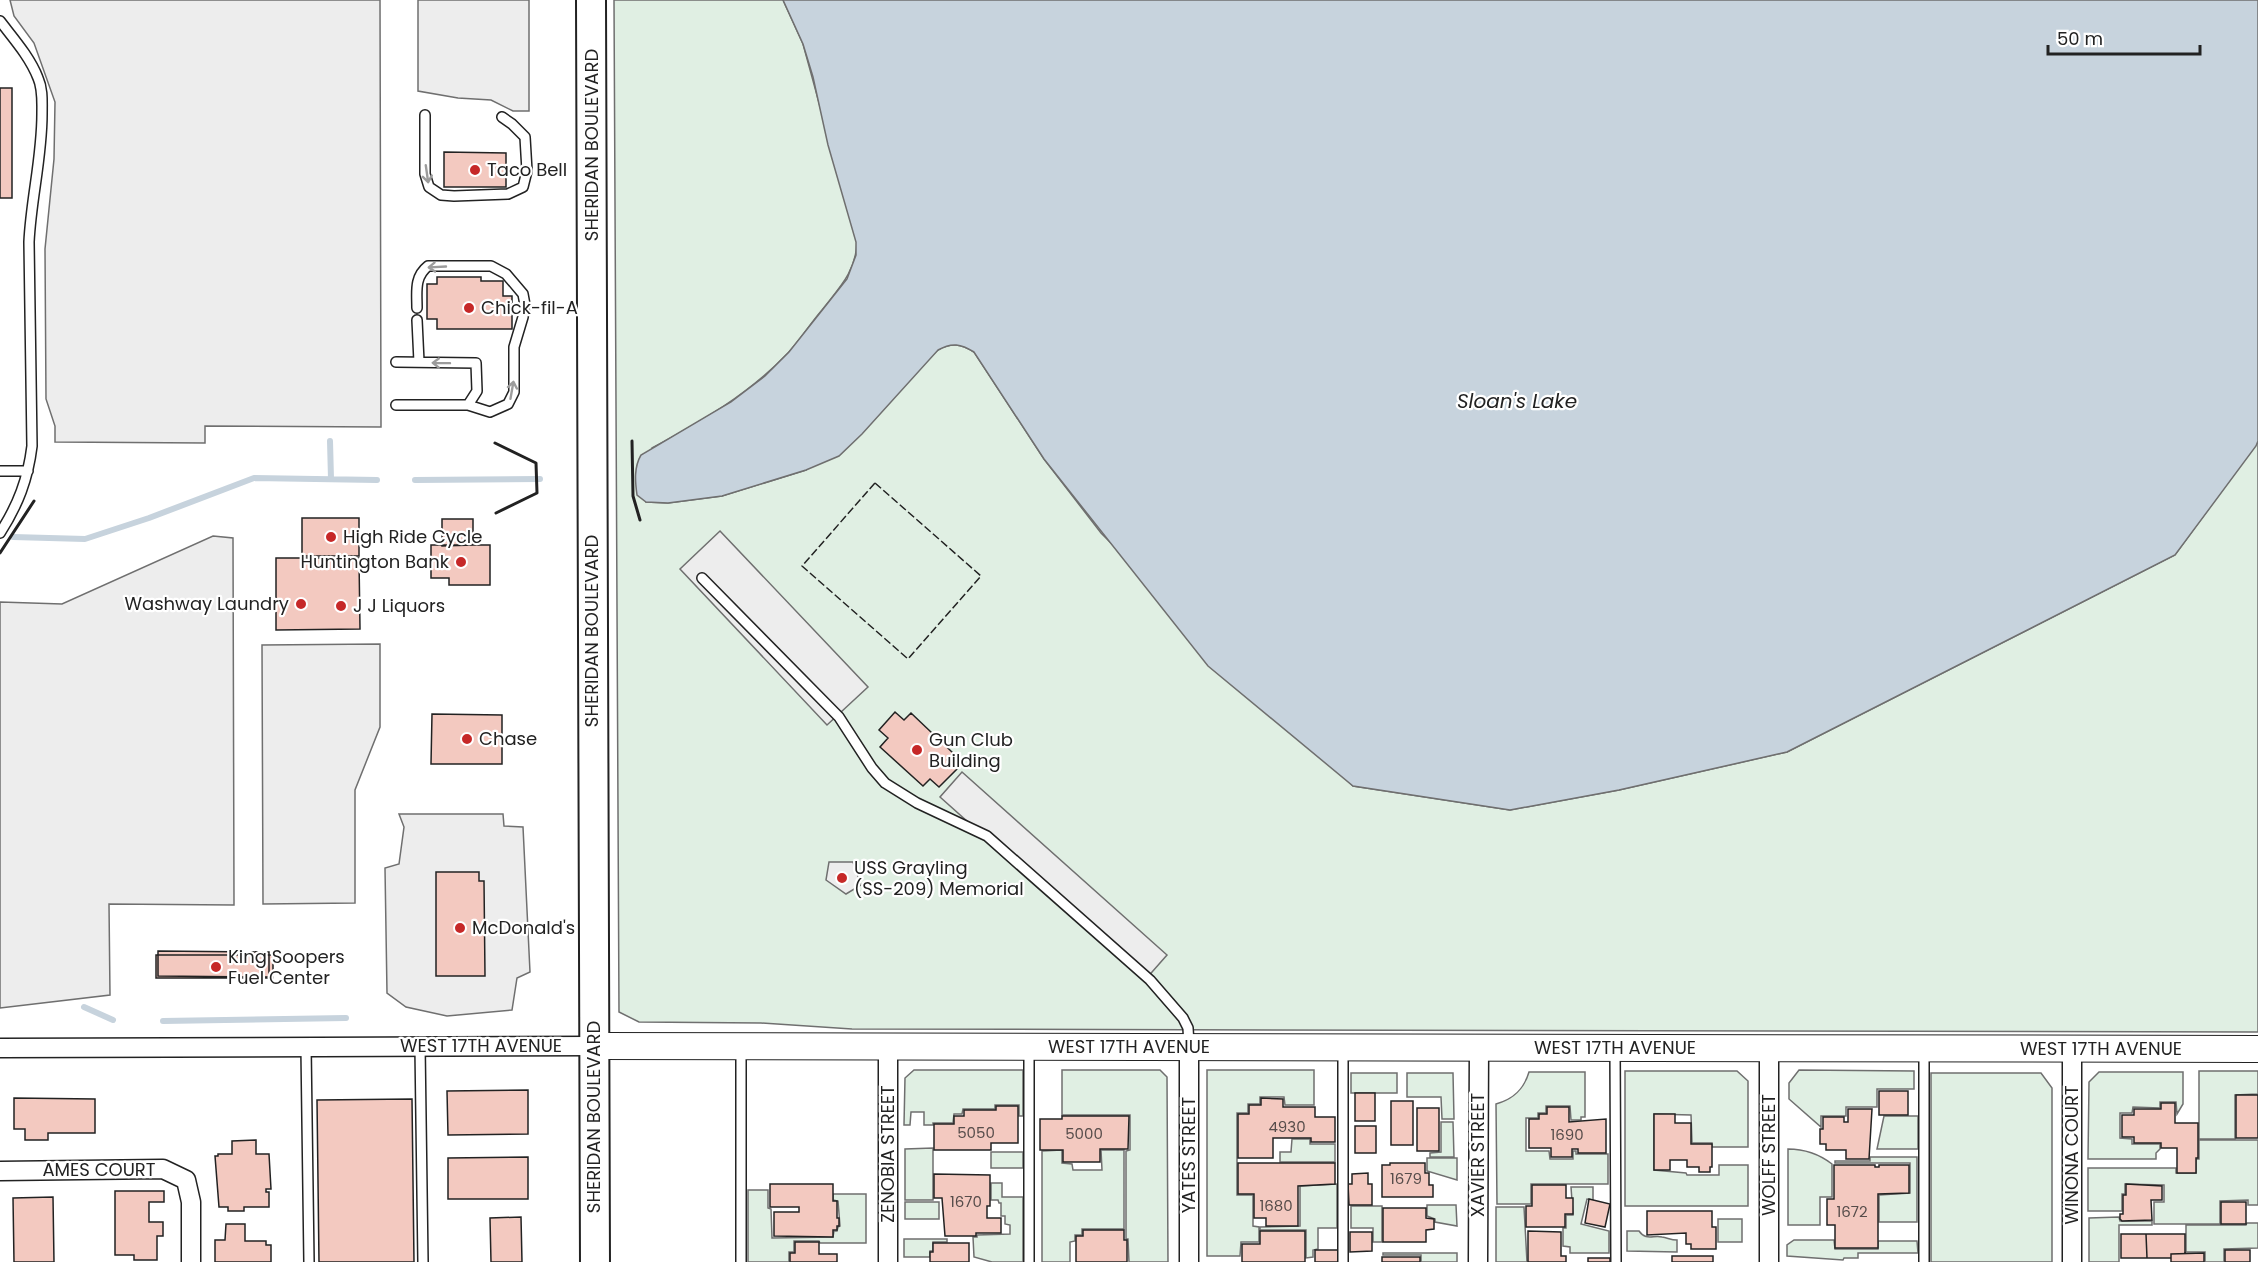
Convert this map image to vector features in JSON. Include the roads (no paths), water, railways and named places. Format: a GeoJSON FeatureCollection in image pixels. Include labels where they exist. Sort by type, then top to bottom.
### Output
{"type":"FeatureCollection","features":[{"type":"Feature","properties":{"kind":"main road","name":"SHERIDAN BOULEVARD"},"geometry":{"type":"LineString","coordinates":[[591,0],[591,670],[595,1262]]}},
{"type":"Feature","properties":{"kind":"street","name":"WEST 17TH AVENUE"},"geometry":{"type":"LineString","coordinates":[[0,1048],[888,1046],[2258,1049]]}},
{"type":"Feature","properties":{"kind":"street","name":"ZENOBIA STREET"},"geometry":{"type":"LineString","coordinates":[[888,1046],[888,1262]]}},
{"type":"Feature","properties":{"kind":"street","name":"YATES STREET"},"geometry":{"type":"LineString","coordinates":[[1189,1047],[1189,1262]]}},
{"type":"Feature","properties":{"kind":"street","name":"XAVIER STREET"},"geometry":{"type":"LineString","coordinates":[[1478,1262],[1479,1047]]}},
{"type":"Feature","properties":{"kind":"street","name":"WOLFF STREET"},"geometry":{"type":"LineString","coordinates":[[1769,1048],[1769,1262]]}},
{"type":"Feature","properties":{"kind":"street","name":"WINONA COURT"},"geometry":{"type":"LineString","coordinates":[[2072,1049],[2072,1262]]}},
{"type":"Feature","properties":{"kind":"street","name":"AMES COURT"},"geometry":{"type":"LineString","coordinates":[[0,1171],[163,1169],[186,1180],[191,1202],[191,1262]]}},
{"type":"Feature","properties":{"kind":"lane"},"geometry":{"type":"LineString","coordinates":[[0,21],[32,65],[39,79],[42,93],[42,146],[31,210],[29,242],[32,446],[21,495],[0,533]]}},
{"type":"Feature","properties":{"kind":"lane"},"geometry":{"type":"LineString","coordinates":[[425,115],[425,174],[429,187],[441,195],[454,196],[508,194],[523,187],[527,171],[525,136],[502,117]]}},
{"type":"Feature","properties":{"kind":"lane"},"geometry":{"type":"LineString","coordinates":[[396,405],[468,405],[490,412],[508,404],[514,392],[514,347],[525,305],[523,294],[507,274],[491,266],[428,266],[420,272],[417,278],[417,308]]}},
{"type":"Feature","properties":{"kind":"lane"},"geometry":{"type":"LineString","coordinates":[[417,320],[419,362]]}},
{"type":"Feature","properties":{"kind":"lane"},"geometry":{"type":"LineString","coordinates":[[396,362],[476,363],[477,391],[468,405]]}},
{"type":"Feature","properties":{"kind":"lane"},"geometry":{"type":"LineString","coordinates":[[0,471],[28,471]]}},
{"type":"Feature","properties":{"kind":"lane"},"geometry":{"type":"LineString","coordinates":[[702,578],[839,717],[872,768],[885,783],[917,803],[987,836],[1150,980],[1183,1018],[1188,1028],[1189,1047]]}},
{"type":"Feature","properties":{"kind":"lane"},"geometry":{"type":"LineString","coordinates":[[420,1046],[423,1262]]}},
{"type":"Feature","properties":{"kind":"lane"},"geometry":{"type":"LineString","coordinates":[[741,1046],[741,1262]]}},
{"type":"Feature","properties":{"kind":"lane"},"geometry":{"type":"LineString","coordinates":[[306,1047],[309,1262]]}},
{"type":"Feature","properties":{"kind":"lane"},"geometry":{"type":"LineString","coordinates":[[1029,1047],[1029,1262]]}},
{"type":"Feature","properties":{"kind":"lane"},"geometry":{"type":"LineString","coordinates":[[1343,1047],[1343,1262]]}},
{"type":"Feature","properties":{"kind":"lane"},"geometry":{"type":"LineString","coordinates":[[1615,1048],[1616,1262]]}},
{"type":"Feature","properties":{"kind":"lane"},"geometry":{"type":"LineString","coordinates":[[1924,1048],[1924,1262]]}},
{"type":"Feature","properties":{"kind":"water","name":"Sloan's Lake"},"geometry":{"type":"Polygon","coordinates":[[[783,0],[2258,0],[2258,441],[2175,555],[1787,752],[1619,790],[1510,810],[1353,786],[1208,666],[1044,459],[974,352],[965,347],[952,345],[938,350],[839,456],[806,470],[722,496],[668,503],[646,502],[637,495],[637,464],[641,455],[731,402],[765,376],[789,352],[847,279],[856,255],[856,242],[828,145],[813,77],[803,44],[783,0]]]}},
{"type":"Feature","properties":{"kind":"waterway"},"geometry":{"type":"LineString","coordinates":[[330,441],[331,479]]}},
{"type":"Feature","properties":{"kind":"waterway"},"geometry":{"type":"LineString","coordinates":[[13,537],[85,539],[149,518],[254,478],[377,480]]}},
{"type":"Feature","properties":{"kind":"waterway"},"geometry":{"type":"LineString","coordinates":[[415,480],[540,479]]}},
{"type":"Feature","properties":{"kind":"waterway"},"geometry":{"type":"LineString","coordinates":[[84,1007],[113,1020]]}},
{"type":"Feature","properties":{"kind":"waterway"},"geometry":{"type":"LineString","coordinates":[[163,1021],[346,1018]]}},
{"type":"Feature","properties":{"kind":"place","name":"Taco Bell"},"geometry":{"type":"Point","coordinates":[475,170]}},
{"type":"Feature","properties":{"kind":"place","name":"Chick-fil-A"},"geometry":{"type":"Point","coordinates":[469,308]}},
{"type":"Feature","properties":{"kind":"place","name":"High Ride Cycle"},"geometry":{"type":"Point","coordinates":[331,537]}},
{"type":"Feature","properties":{"kind":"place","name":"Huntington Bank"},"geometry":{"type":"Point","coordinates":[461,562]}},
{"type":"Feature","properties":{"kind":"place","name":"Washway Laundry"},"geometry":{"type":"Point","coordinates":[301,604]}},
{"type":"Feature","properties":{"kind":"place","name":"J J Liquors"},"geometry":{"type":"Point","coordinates":[341,606]}},
{"type":"Feature","properties":{"kind":"place","name":"Chase"},"geometry":{"type":"Point","coordinates":[467,739]}},
{"type":"Feature","properties":{"kind":"place","name":"Gun Club Building"},"geometry":{"type":"Point","coordinates":[917,750]}},
{"type":"Feature","properties":{"kind":"place","name":"USS Grayling (SS-209) Memorial"},"geometry":{"type":"Point","coordinates":[842,878]}},
{"type":"Feature","properties":{"kind":"place","name":"McDonald's"},"geometry":{"type":"Point","coordinates":[460,928]}},
{"type":"Feature","properties":{"kind":"place","name":"King Soopers Fuel Center"},"geometry":{"type":"Point","coordinates":[216,967]}}]}
